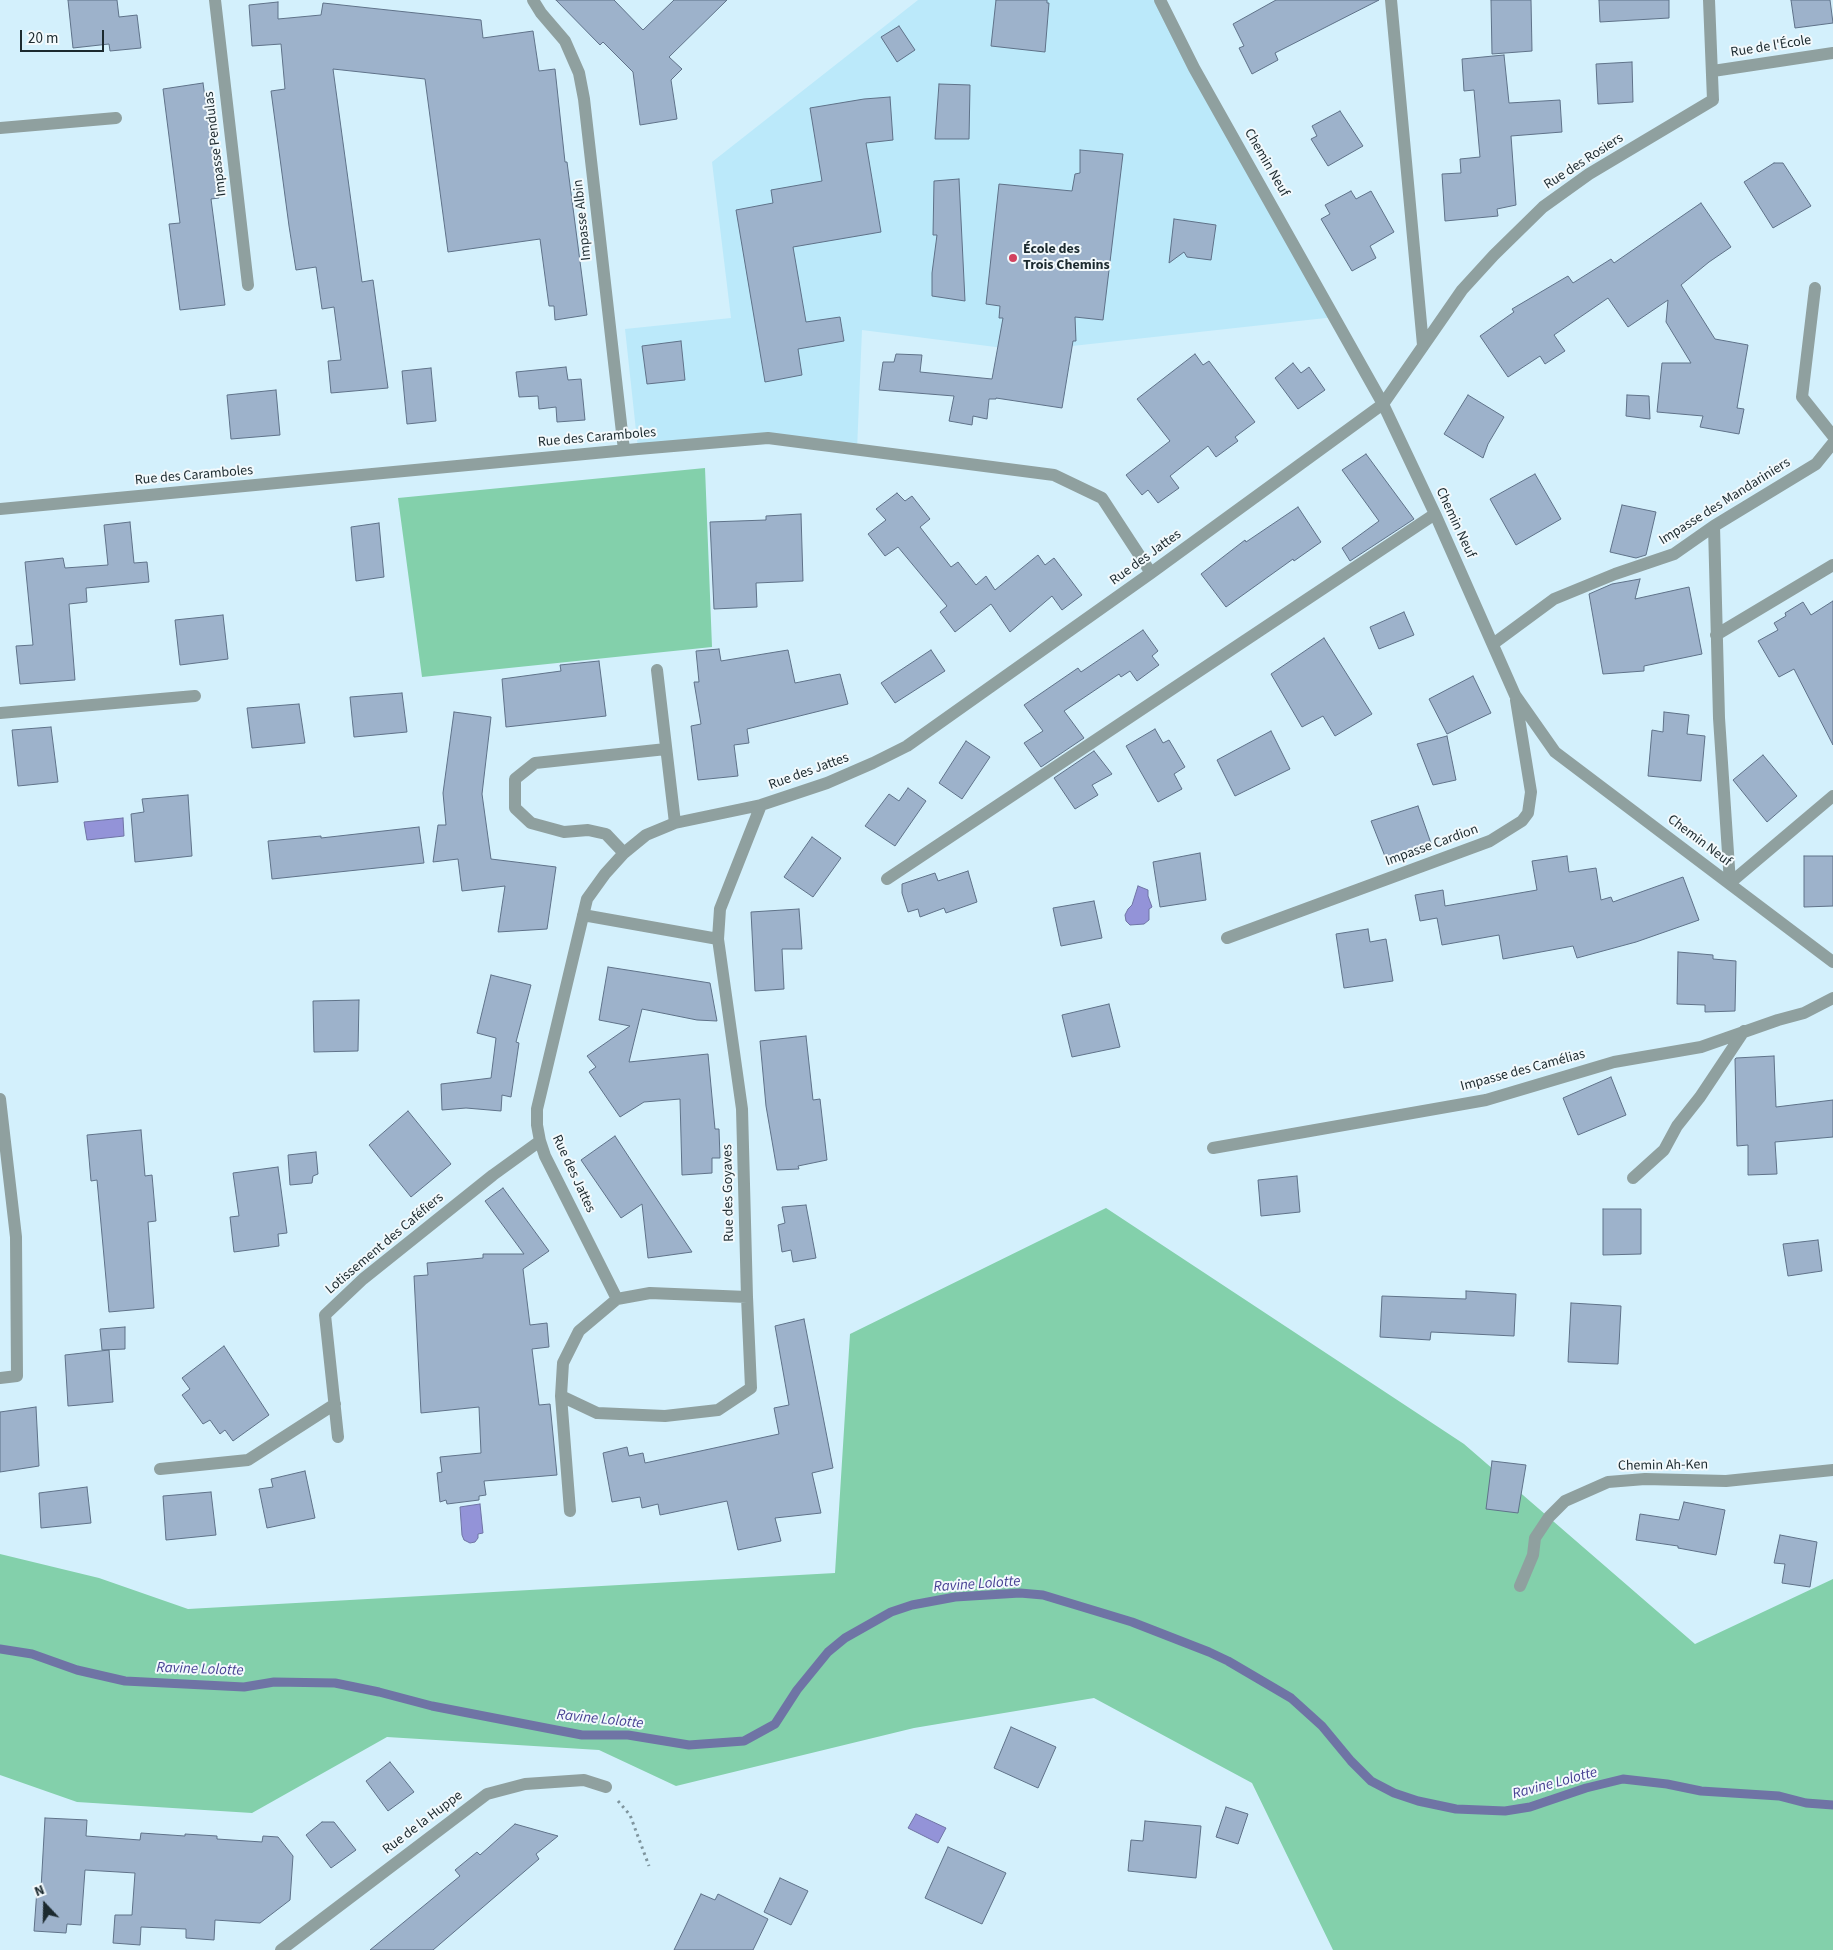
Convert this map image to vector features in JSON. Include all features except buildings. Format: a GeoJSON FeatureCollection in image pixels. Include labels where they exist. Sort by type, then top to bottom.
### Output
{"type":"FeatureCollection","features":[{"type":"Feature","properties":{"kind":"street","name":"Impasse Pendulas"},"geometry":{"type":"LineString","coordinates":[[214,0],[248,285]]}},
{"type":"Feature","properties":{"kind":"street","name":"Impasse Albin"},"geometry":{"type":"LineString","coordinates":[[533,0],[541,13],[565,41],[579,73],[584,99],[624,450]]}},
{"type":"Feature","properties":{"kind":"street","name":"Chemin Neuf"},"geometry":{"type":"LineString","coordinates":[[1160,0],[1194,68],[1383,404],[1435,514],[1515,695],[1555,752],[1833,962]]}},
{"type":"Feature","properties":{"kind":"street"},"geometry":{"type":"LineString","coordinates":[[1391,0],[1423,345]]}},
{"type":"Feature","properties":{"kind":"street","name":"Rue des Rosiers"},"geometry":{"type":"LineString","coordinates":[[1383,404],[1462,290],[1543,206],[1589,174],[1713,100],[1709,0]]}},
{"type":"Feature","properties":{"kind":"street","name":"Rue de l'École"},"geometry":{"type":"LineString","coordinates":[[1713,71],[1833,53]]}},
{"type":"Feature","properties":{"kind":"street"},"geometry":{"type":"LineString","coordinates":[[0,128],[116,118]]}},
{"type":"Feature","properties":{"kind":"street"},"geometry":{"type":"LineString","coordinates":[[1815,288],[1802,397],[1833,436]]}},
{"type":"Feature","properties":{"kind":"street","name":"Rue des Jattes"},"geometry":{"type":"LineString","coordinates":[[617,1299],[545,1156],[540,1141],[537,1109],[587,899],[605,874],[646,835],[674,823],[761,805],[826,783],[907,746],[1151,573],[1383,404]]}},
{"type":"Feature","properties":{"kind":"street","name":"Rue des Caramboles"},"geometry":{"type":"LineString","coordinates":[[0,509],[768,438],[1054,475],[1102,498],[1151,573]]}},
{"type":"Feature","properties":{"kind":"street","name":"Impasse des Mandariniers"},"geometry":{"type":"LineString","coordinates":[[1493,644],[1554,600],[1615,574],[1674,554],[1714,526],[1816,464],[1833,443]]}},
{"type":"Feature","properties":{"kind":"street"},"geometry":{"type":"LineString","coordinates":[[887,879],[1435,514]]}},
{"type":"Feature","properties":{"kind":"street"},"geometry":{"type":"LineString","coordinates":[[1714,526],[1719,718],[1730,883]]}},
{"type":"Feature","properties":{"kind":"street"},"geometry":{"type":"LineString","coordinates":[[1716,634],[1833,566]]}},
{"type":"Feature","properties":{"kind":"street"},"geometry":{"type":"LineString","coordinates":[[656,670],[674,823]]}},
{"type":"Feature","properties":{"kind":"street","name":"Impasse Cardion"},"geometry":{"type":"LineString","coordinates":[[1227,938],[1490,841],[1522,822],[1528,813],[1532,792],[1515,695]]}},
{"type":"Feature","properties":{"kind":"street"},"geometry":{"type":"LineString","coordinates":[[0,713],[195,696]]}},
{"type":"Feature","properties":{"kind":"street"},"geometry":{"type":"LineString","coordinates":[[624,854],[606,834],[588,830],[564,832],[531,824],[514,808],[515,779],[535,763],[666,749]]}},
{"type":"Feature","properties":{"kind":"street"},"geometry":{"type":"LineString","coordinates":[[1730,883],[1833,796]]}},
{"type":"Feature","properties":{"kind":"street","name":"Rue des Goyaves"},"geometry":{"type":"LineString","coordinates":[[561,1396],[597,1413],[665,1416],[718,1410],[751,1388],[742,1109],[718,939],[720,909],[761,805]]}},
{"type":"Feature","properties":{"kind":"street"},"geometry":{"type":"LineString","coordinates":[[583,915],[718,939]]}},
{"type":"Feature","properties":{"kind":"street","name":"Impasse des Camélias"},"geometry":{"type":"LineString","coordinates":[[1213,1148],[1486,1100],[1614,1062],[1701,1047],[1744,1031],[1804,1013],[1833,998]]}},
{"type":"Feature","properties":{"kind":"street"},"geometry":{"type":"LineString","coordinates":[[1633,1178],[1664,1150],[1677,1126],[1700,1097],[1744,1031]]}},
{"type":"Feature","properties":{"kind":"street"},"geometry":{"type":"LineString","coordinates":[[0,1099],[16,1237],[17,1376],[0,1378]]}},
{"type":"Feature","properties":{"kind":"street","name":"Lotissement des Caféfiers"},"geometry":{"type":"LineString","coordinates":[[338,1437],[325,1314],[363,1279],[493,1174],[540,1141]]}},
{"type":"Feature","properties":{"kind":"street"},"geometry":{"type":"LineString","coordinates":[[570,1511],[561,1396],[563,1363],[579,1331],[617,1299],[650,1293],[747,1297]]}},
{"type":"Feature","properties":{"kind":"street"},"geometry":{"type":"LineString","coordinates":[[160,1469],[248,1460],[335,1404]]}},
{"type":"Feature","properties":{"kind":"street","name":"Chemin Ah-Ken"},"geometry":{"type":"LineString","coordinates":[[1520,1586],[1532,1556],[1535,1538],[1549,1517],[1564,1501],[1608,1482],[1645,1479],[1726,1481],[1833,1470]]}},
{"type":"Feature","properties":{"kind":"street","name":"Rue de la Huppe"},"geometry":{"type":"LineString","coordinates":[[281,1950],[487,1794],[525,1784],[584,1780],[606,1787]]}},
{"type":"Feature","properties":{"kind":"path"},"geometry":{"type":"LineString","coordinates":[[606,1787],[630,1815],[649,1866]]}},
{"type":"Feature","properties":{"kind":"shaded area","name":"École des Trois Chemins"},"geometry":{"type":"Polygon","coordinates":[[[918,0],[1160,0],[1335,317],[1027,351],[862,330],[857,450],[768,438],[638,449],[625,329],[731,318],[712,162],[918,0]]]}},
{"type":"Feature","properties":{"kind":"green space"},"geometry":{"type":"Polygon","coordinates":[[[705,468],[712,647],[422,677],[398,498],[705,468]]]}},
{"type":"Feature","properties":{"kind":"green space"},"geometry":{"type":"Polygon","coordinates":[[[1106,1208],[1464,1444],[1695,1644],[1833,1579],[1833,1950],[1333,1950],[1252,1783],[1094,1698],[914,1728],[676,1786],[599,1750],[387,1737],[252,1813],[77,1802],[0,1775],[0,1554],[99,1578],[188,1609],[835,1573],[850,1334],[1106,1208]]]}},
{"type":"Feature","properties":{"kind":"water"},"geometry":{"type":"Polygon","coordinates":[[[123,818],[124,836],[87,840],[84,822],[123,818]]]}},
{"type":"Feature","properties":{"kind":"water"},"geometry":{"type":"Polygon","coordinates":[[[1138,886],[1148,890],[1152,907],[1149,909],[1149,920],[1144,924],[1130,925],[1126,921],[1125,915],[1132,905],[1138,886]]]}},
{"type":"Feature","properties":{"kind":"water"},"geometry":{"type":"Polygon","coordinates":[[[480,1504],[483,1533],[478,1534],[475,1542],[470,1543],[464,1540],[462,1535],[460,1507],[480,1504]]]}},
{"type":"Feature","properties":{"kind":"water"},"geometry":{"type":"Polygon","coordinates":[[[916,1814],[946,1828],[938,1843],[908,1828],[916,1814]]]}},
{"type":"Feature","properties":{"kind":"waterway","name":"Ravine Lolotte"},"geometry":{"type":"LineString","coordinates":[[0,1649],[32,1654],[77,1670],[125,1681],[244,1687],[274,1682],[335,1683],[432,1706],[582,1735],[628,1735],[689,1745],[744,1741],[775,1724],[797,1690],[828,1652],[845,1638],[891,1612],[912,1605],[955,1597],[1020,1593],[1043,1595],[1132,1622],[1228,1661],[1291,1698],[1322,1726],[1351,1761],[1371,1781],[1394,1793],[1418,1801],[1456,1809],[1505,1811],[1530,1807],[1586,1788],[1623,1779],[1667,1784],[1701,1791],[1779,1796],[1806,1803],[1833,1805]]}},
{"type":"Feature","properties":{"kind":"place","name":"École des Trois Chemins"},"geometry":{"type":"Point","coordinates":[1013,258]}}]}
